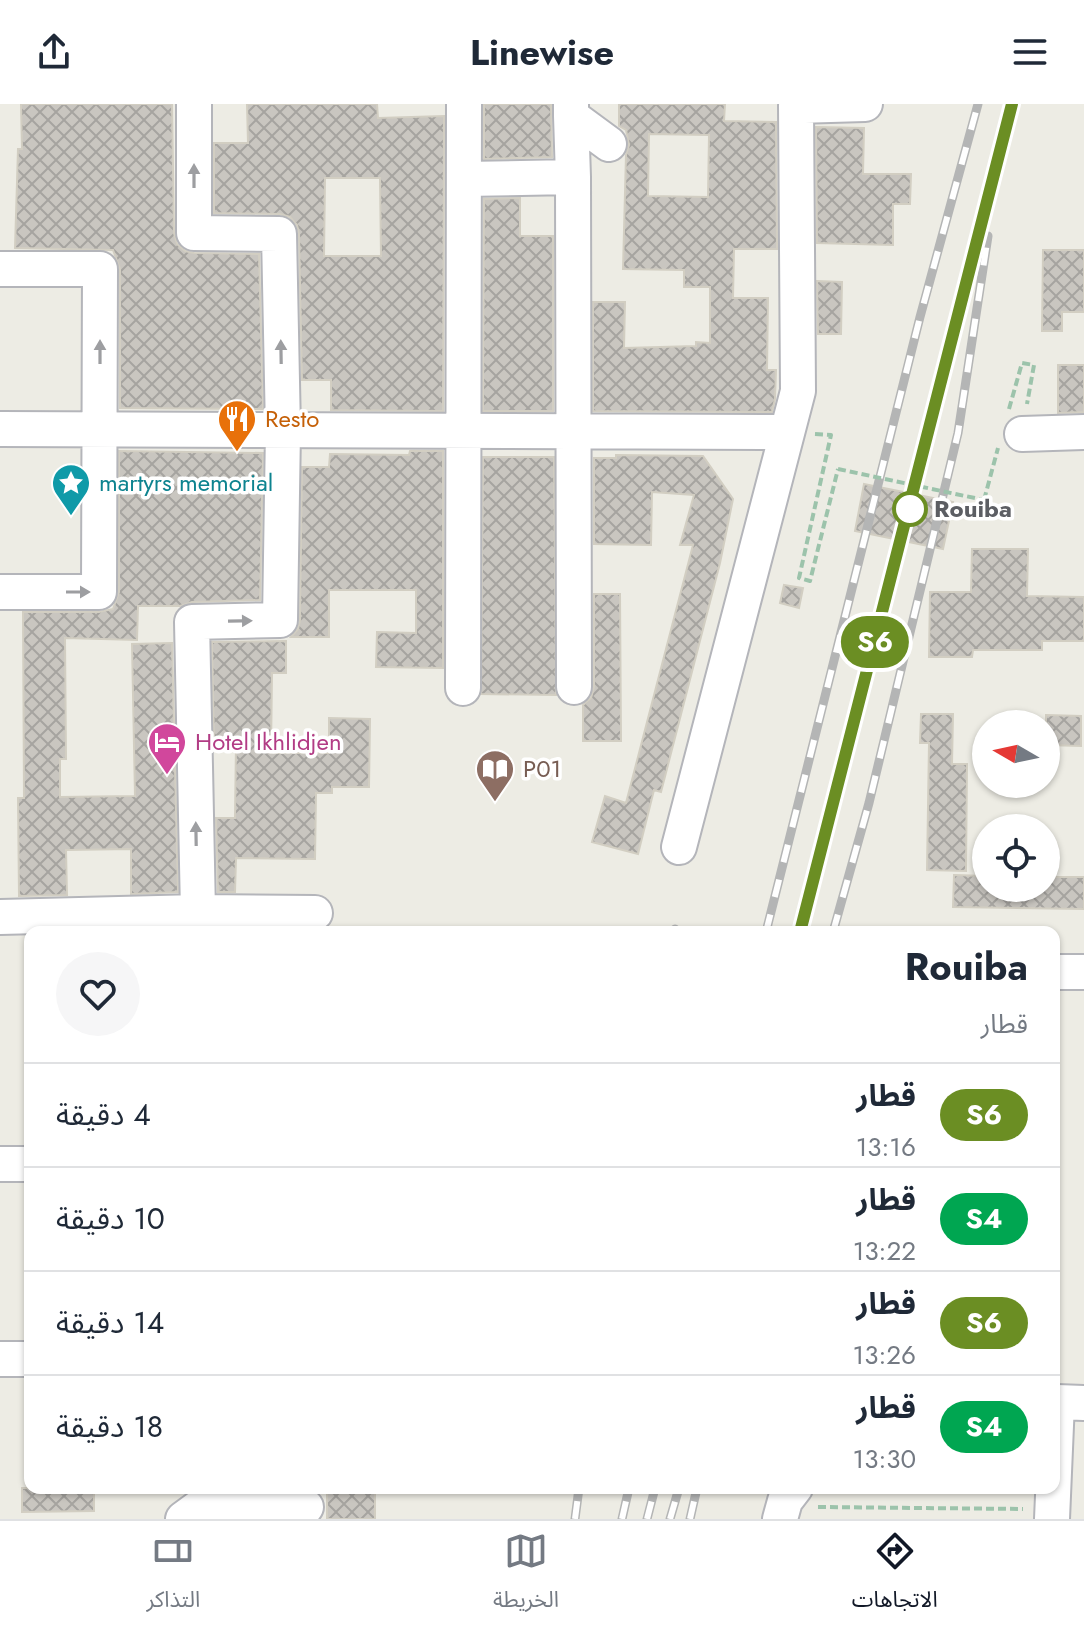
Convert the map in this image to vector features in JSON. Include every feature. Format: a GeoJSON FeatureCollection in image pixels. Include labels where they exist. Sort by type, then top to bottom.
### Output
{"type":"FeatureCollection","features":[{"type":"Feature","properties":{"kind":"street"},"geometry":{"type":"LineString","coordinates":[[194,104],[194,233],[279,234],[283,430],[280,620],[192,622],[198,912]]}},
{"type":"Feature","properties":{"kind":"street"},"geometry":{"type":"LineString","coordinates":[[463,688],[464,104]]}},
{"type":"Feature","properties":{"kind":"street"},"geometry":{"type":"LineString","coordinates":[[679,847],[798,391],[796,106],[865,104]]}},
{"type":"Feature","properties":{"kind":"street"},"geometry":{"type":"LineString","coordinates":[[571,110],[609,144]]}},
{"type":"Feature","properties":{"kind":"street"},"geometry":{"type":"LineString","coordinates":[[571,110],[574,687]]}},
{"type":"Feature","properties":{"kind":"street"},"geometry":{"type":"LineString","coordinates":[[464,179],[573,177]]}},
{"type":"Feature","properties":{"kind":"street"},"geometry":{"type":"LineString","coordinates":[[0,269],[100,269],[99,592],[0,592]]}},
{"type":"Feature","properties":{"kind":"street"},"geometry":{"type":"LineString","coordinates":[[0,429],[785,432]]}},
{"type":"Feature","properties":{"kind":"street"},"geometry":{"type":"LineString","coordinates":[[1022,434],[1084,432]]}},
{"type":"Feature","properties":{"kind":"street"},"geometry":{"type":"LineString","coordinates":[[0,917],[198,912],[315,913]]}},
{"type":"Feature","properties":{"kind":"street"},"geometry":{"type":"LineString","coordinates":[[1060,972],[1084,972]]}},
{"type":"Feature","properties":{"kind":"street"},"geometry":{"type":"LineString","coordinates":[[0,1164],[24,1164]]}},
{"type":"Feature","properties":{"kind":"street"},"geometry":{"type":"LineString","coordinates":[[0,1359],[24,1359]]}},
{"type":"Feature","properties":{"kind":"street"},"geometry":{"type":"LineString","coordinates":[[1060,1437],[1065,1402]]}},
{"type":"Feature","properties":{"kind":"street"},"geometry":{"type":"LineString","coordinates":[[1052,1519],[1053,1494]]}},
{"type":"Feature","properties":{"kind":"street"},"geometry":{"type":"LineString","coordinates":[[183,1519],[198,1508],[306,1507]]}},
{"type":"Feature","properties":{"kind":"path"},"geometry":{"type":"LineString","coordinates":[[1022,434],[1034,365]]}},
{"type":"Feature","properties":{"kind":"path"},"geometry":{"type":"LineString","coordinates":[[824,462],[799,578],[810,581],[838,469],[984,500]]}},
{"type":"Feature","properties":{"kind":"path"},"geometry":{"type":"LineString","coordinates":[[795,1505],[1023,1507],[1023,1519]]}},
{"type":"Feature","properties":{"kind":"building"},"geometry":{"type":"Polygon","coordinates":[[[21,104],[172,104],[174,233],[177,244],[185,251],[194,253],[259,254],[263,409],[120,408],[120,269],[113,250],[15,248],[18,149],[22,149],[21,104]]]}},
{"type":"Feature","properties":{"kind":"building"},"geometry":{"type":"Polygon","coordinates":[[[247,104],[377,104],[378,118],[444,116],[443,411],[331,410],[331,380],[302,380],[297,225],[290,217],[280,214],[214,213],[214,143],[248,143],[247,104]],[[325,178],[324,256],[381,256],[380,178],[325,178]]]}},
{"type":"Feature","properties":{"kind":"building"},"geometry":{"type":"Polygon","coordinates":[[[484,104],[551,104],[552,157],[484,159],[484,104]]]}},
{"type":"Feature","properties":{"kind":"building"},"geometry":{"type":"Polygon","coordinates":[[[619,104],[725,104],[724,121],[776,122],[777,249],[734,249],[733,298],[768,298],[767,370],[776,370],[772,412],[593,411],[593,302],[625,302],[624,348],[710,343],[710,287],[684,287],[684,270],[623,269],[626,155],[629,145],[626,130],[619,126],[619,104]],[[649,134],[648,196],[708,197],[709,135],[649,134]]]}},
{"type":"Feature","properties":{"kind":"building"},"geometry":{"type":"Polygon","coordinates":[[[816,127],[864,128],[863,174],[911,174],[910,204],[893,204],[893,245],[817,243],[816,127]]]}},
{"type":"Feature","properties":{"kind":"building"},"geometry":{"type":"Polygon","coordinates":[[[520,198],[520,236],[553,236],[553,411],[483,411],[484,199],[520,198]]]}},
{"type":"Feature","properties":{"kind":"building"},"geometry":{"type":"Polygon","coordinates":[[[1043,250],[1084,250],[1084,312],[1062,312],[1062,331],[1042,331],[1043,250]]]}},
{"type":"Feature","properties":{"kind":"building"},"geometry":{"type":"Polygon","coordinates":[[[817,281],[842,282],[841,334],[818,334],[817,281]]]}},
{"type":"Feature","properties":{"kind":"building"},"geometry":{"type":"Polygon","coordinates":[[[1058,365],[1084,365],[1084,412],[1058,413],[1058,365]]]}},
{"type":"Feature","properties":{"kind":"building"},"geometry":{"type":"Polygon","coordinates":[[[119,451],[263,453],[260,600],[138,606],[137,640],[65,638],[66,759],[60,759],[60,797],[135,796],[132,644],[172,643],[178,892],[131,894],[131,849],[66,850],[67,895],[19,896],[18,798],[24,798],[23,612],[99,612],[113,609],[119,592],[119,451]]]}},
{"type":"Feature","properties":{"kind":"building"},"geometry":{"type":"Polygon","coordinates":[[[410,451],[443,451],[443,668],[376,667],[377,632],[416,633],[416,590],[329,590],[329,637],[291,637],[298,629],[300,620],[302,467],[329,467],[330,454],[409,455],[410,451]]]}},
{"type":"Feature","properties":{"kind":"building"},"geometry":{"type":"Polygon","coordinates":[[[616,455],[703,456],[733,499],[720,563],[661,792],[654,790],[638,854],[592,842],[605,796],[626,803],[693,545],[680,545],[694,495],[652,492],[651,545],[594,544],[594,458],[616,458],[616,455]]]}},
{"type":"Feature","properties":{"kind":"building"},"geometry":{"type":"Polygon","coordinates":[[[483,457],[554,457],[556,695],[481,694],[483,457]]]}},
{"type":"Feature","properties":{"kind":"building"},"geometry":{"type":"Polygon","coordinates":[[[864,484],[953,502],[943,549],[855,531],[864,484]]]}},
{"type":"Feature","properties":{"kind":"building"},"geometry":{"type":"Polygon","coordinates":[[[972,549],[1028,549],[1027,596],[1084,597],[1084,641],[1042,641],[1042,650],[973,650],[972,657],[929,657],[930,592],[971,592],[972,549]]]}},
{"type":"Feature","properties":{"kind":"building"},"geometry":{"type":"Polygon","coordinates":[[[784,585],[803,588],[799,608],[780,603],[784,585]]]}},
{"type":"Feature","properties":{"kind":"building"},"geometry":{"type":"Polygon","coordinates":[[[594,594],[620,594],[621,741],[583,741],[583,705],[591,698],[594,687],[594,594]]]}},
{"type":"Feature","properties":{"kind":"building"},"geometry":{"type":"Polygon","coordinates":[[[286,641],[286,673],[272,673],[271,753],[329,753],[329,718],[370,719],[369,787],[332,787],[332,793],[316,793],[315,859],[236,858],[235,892],[218,892],[216,818],[235,818],[236,743],[214,743],[212,642],[286,641]]]}},
{"type":"Feature","properties":{"kind":"building"},"geometry":{"type":"Polygon","coordinates":[[[921,714],[953,714],[952,764],[967,764],[966,871],[927,870],[929,743],[920,743],[921,714]]]}},
{"type":"Feature","properties":{"kind":"building"},"geometry":{"type":"Polygon","coordinates":[[[1060,715],[1081,716],[1081,746],[1060,745],[1060,715]]]}},
{"type":"Feature","properties":{"kind":"building"},"geometry":{"type":"Polygon","coordinates":[[[954,875],[972,876],[972,902],[1060,902],[1060,877],[1084,877],[1084,909],[953,907],[954,875]]]}},
{"type":"Feature","properties":{"kind":"building"},"geometry":{"type":"Polygon","coordinates":[[[22,1488],[24,1494],[94,1494],[94,1511],[22,1512],[22,1488]]]}},
{"type":"Feature","properties":{"kind":"building"},"geometry":{"type":"Polygon","coordinates":[[[327,1494],[375,1494],[375,1519],[327,1519],[327,1494]]]}},
{"type":"Feature","properties":{"kind":"railway"},"geometry":{"type":"LineString","coordinates":[[768,926],[920,317],[978,104]]}},
{"type":"Feature","properties":{"kind":"railway"},"geometry":{"type":"LineString","coordinates":[[802,926],[1012,104]]}},
{"type":"Feature","properties":{"kind":"railway"},"geometry":{"type":"LineString","coordinates":[[835,926],[869,803],[958,433],[988,236]]}},
{"type":"Feature","properties":{"kind":"railway"},"geometry":{"type":"LineString","coordinates":[[575,1519],[578,1494]]}},
{"type":"Feature","properties":{"kind":"railway"},"geometry":{"type":"LineString","coordinates":[[622,1519],[628,1494]]}},
{"type":"Feature","properties":{"kind":"railway"},"geometry":{"type":"LineString","coordinates":[[647,1519],[653,1494]]}},
{"type":"Feature","properties":{"kind":"railway"},"geometry":{"type":"LineString","coordinates":[[670,1519],[677,1494]]}},
{"type":"Feature","properties":{"kind":"railway"},"geometry":{"type":"LineString","coordinates":[[690,1519],[696,1494]]}},
{"type":"Feature","properties":{"kind":"train","name":"S6"},"geometry":{"type":"LineString","coordinates":[[802,926],[1012,104]]}},
{"type":"Feature","properties":{"kind":"place","name":"Resto"},"geometry":{"type":"Point","coordinates":[237,453]}},
{"type":"Feature","properties":{"kind":"place","name":"Rouiba"},"geometry":{"type":"Point","coordinates":[910,509]}},
{"type":"Feature","properties":{"kind":"place","name":"martyrs memorial"},"geometry":{"type":"Point","coordinates":[71,517]}},
{"type":"Feature","properties":{"kind":"place","name":"Hotel Ikhlidjen"},"geometry":{"type":"Point","coordinates":[167,776]}},
{"type":"Feature","properties":{"kind":"place","name":"P01"},"geometry":{"type":"Point","coordinates":[495,803]}}]}
